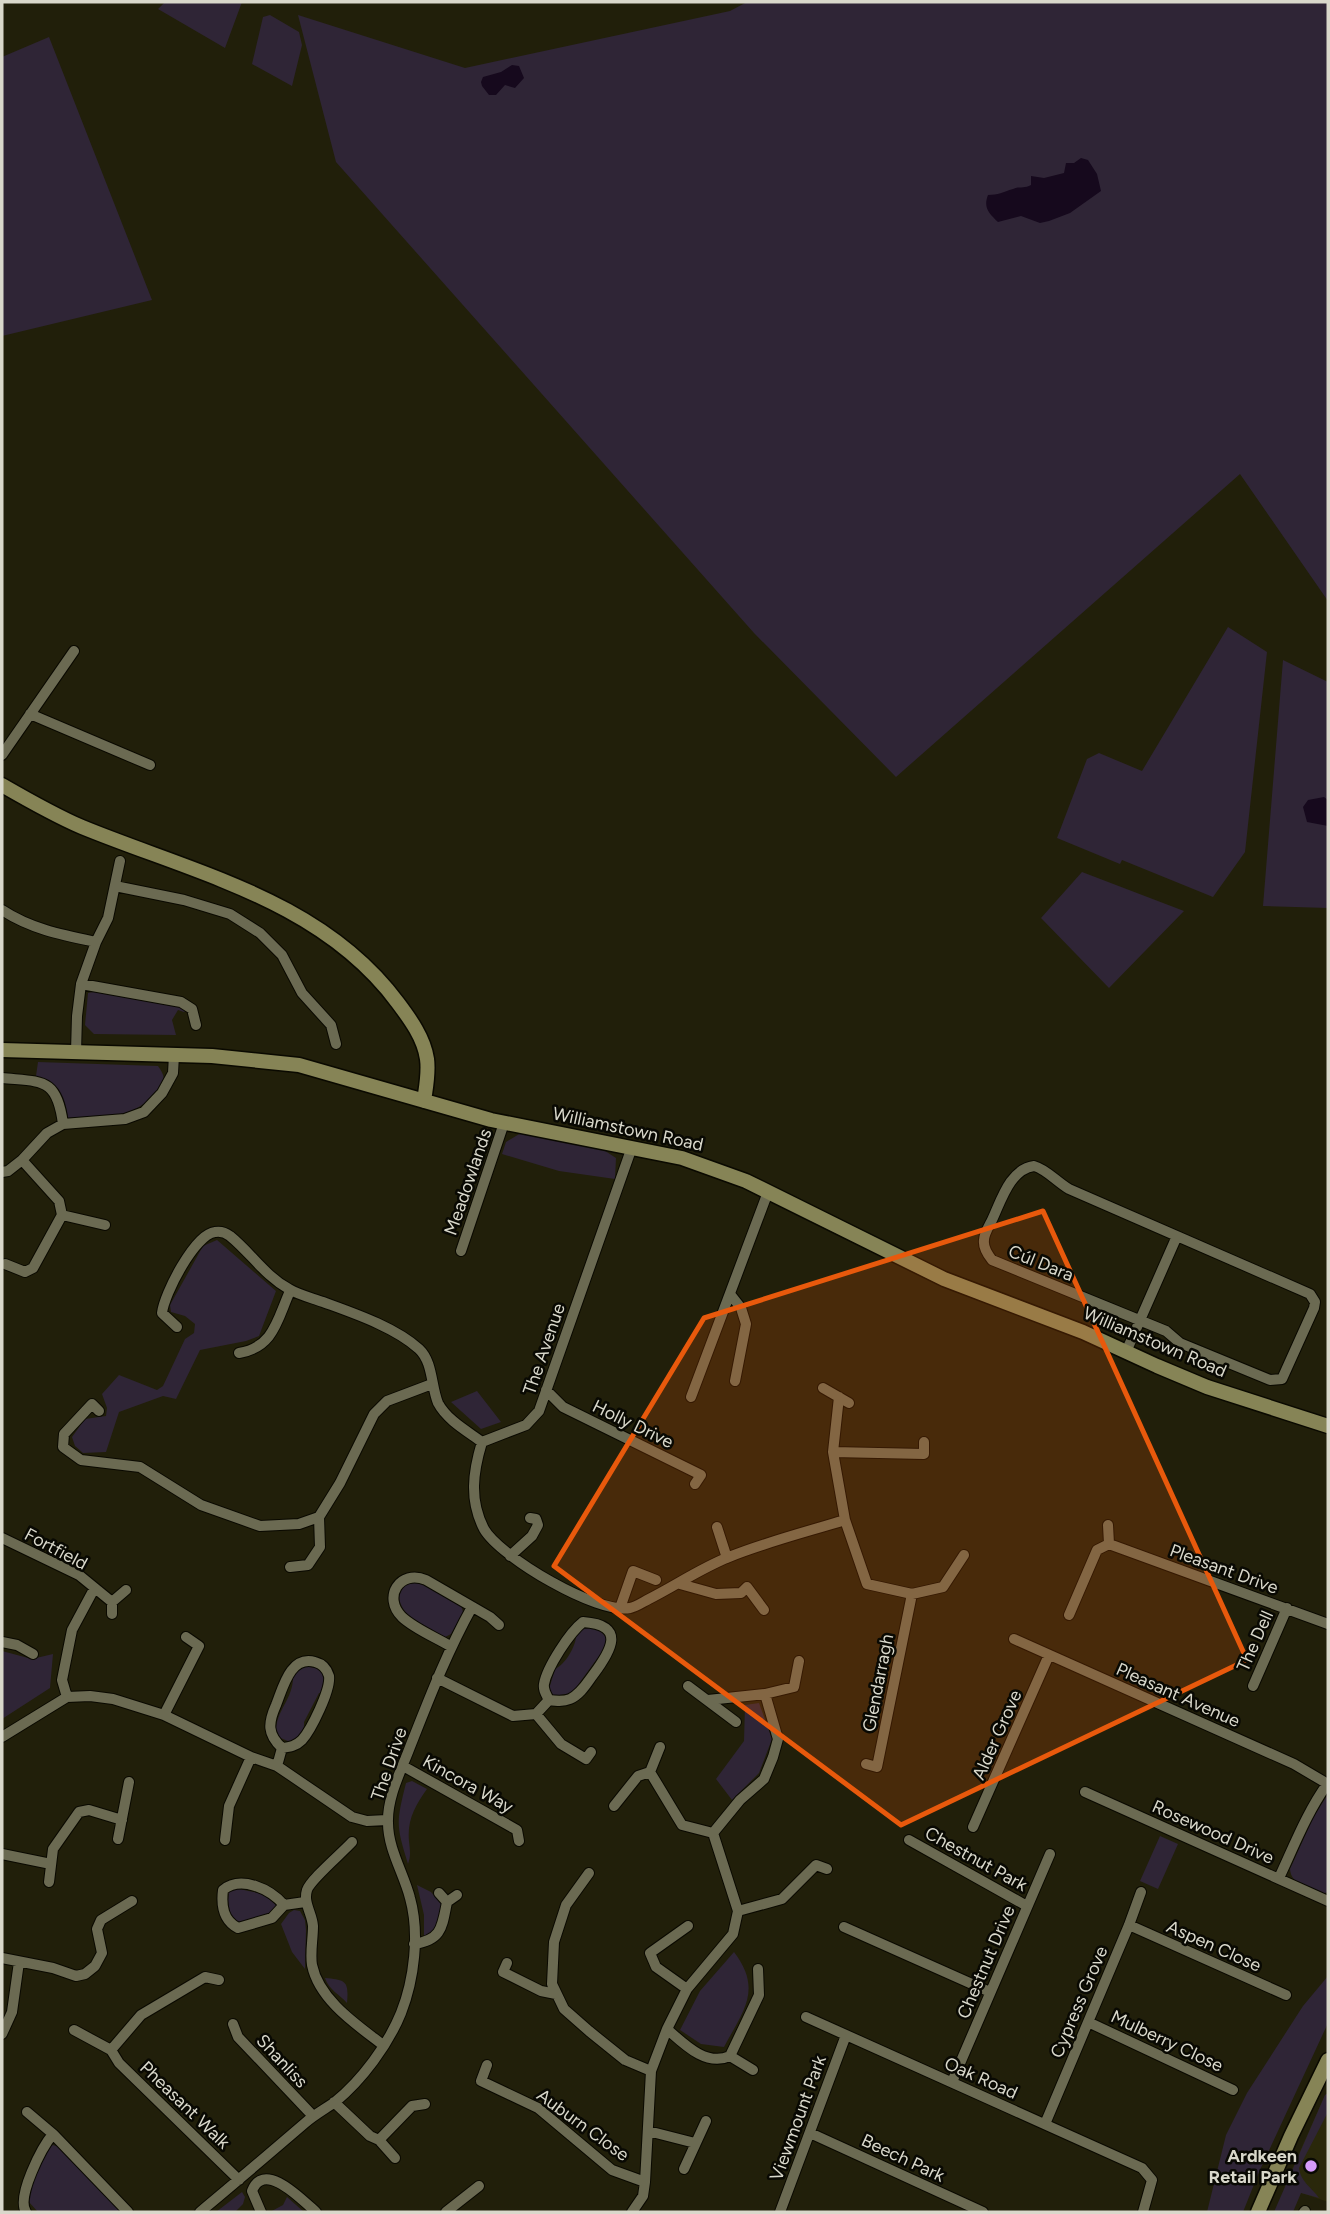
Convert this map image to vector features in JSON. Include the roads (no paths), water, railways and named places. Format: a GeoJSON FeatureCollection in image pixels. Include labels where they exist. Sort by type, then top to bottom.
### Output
{"type":"FeatureCollection","features":[{"type":"Feature","properties":{"kind":"street"},"geometry":{"type":"LineString","coordinates":[[2,755],[74,650]]}},
{"type":"Feature","properties":{"kind":"street"},"geometry":{"type":"LineString","coordinates":[[30,714],[150,765]]}},
{"type":"Feature","properties":{"kind":"street"},"geometry":{"type":"LineString","coordinates":[[2,785],[79,826],[180,862],[251,892],[341,943],[376,976],[417,1031],[427,1059],[424,1101]]}},
{"type":"Feature","properties":{"kind":"street"},"geometry":{"type":"LineString","coordinates":[[76,1052],[77,1016],[82,984],[96,942],[108,918],[120,861]]}},
{"type":"Feature","properties":{"kind":"street"},"geometry":{"type":"LineString","coordinates":[[115,886],[184,900],[230,914],[260,933],[282,955],[302,993],[331,1025],[336,1044]]}},
{"type":"Feature","properties":{"kind":"street"},"geometry":{"type":"LineString","coordinates":[[2,910],[15,919],[45,931],[96,942]]}},
{"type":"Feature","properties":{"kind":"street"},"geometry":{"type":"LineString","coordinates":[[82,984],[181,1002],[192,1009],[196,1025]]}},
{"type":"Feature","properties":{"kind":"street","name":"Williamstown Road"},"geometry":{"type":"LineString","coordinates":[[2,1050],[254,1059],[299,1065],[505,1123],[632,1147],[705,1165],[768,1192],[934,1274],[1083,1332],[1216,1390],[1328,1426]]}},
{"type":"Feature","properties":{"kind":"street"},"geometry":{"type":"LineString","coordinates":[[2,1172],[8,1171],[22,1160],[47,1133],[62,1124],[125,1119],[144,1112],[162,1093],[173,1073],[174,1055]]}},
{"type":"Feature","properties":{"kind":"street"},"geometry":{"type":"LineString","coordinates":[[2,1078],[41,1082],[54,1091],[60,1105],[62,1124]]}},
{"type":"Feature","properties":{"kind":"street","name":"Meadowlands"},"geometry":{"type":"LineString","coordinates":[[461,1251],[505,1123]]}},
{"type":"Feature","properties":{"kind":"street","name":"The Avenue"},"geometry":{"type":"LineString","coordinates":[[482,1442],[526,1424],[539,1411],[632,1147]]}},
{"type":"Feature","properties":{"kind":"street"},"geometry":{"type":"LineString","coordinates":[[5,1264],[25,1272],[33,1268],[62,1215],[59,1201],[22,1160]]}},
{"type":"Feature","properties":{"kind":"street","name":"Cúl Dara"},"geometry":{"type":"LineString","coordinates":[[1027,1167],[1042,1168],[1055,1181],[1069,1189],[1301,1289],[1313,1297],[1314,1308],[1285,1375],[1278,1381],[1180,1343],[1166,1331],[1140,1320],[992,1260],[983,1239],[1006,1190],[1019,1172],[1027,1167]]}},
{"type":"Feature","properties":{"kind":"street"},"geometry":{"type":"LineString","coordinates":[[691,1397],[768,1192]]}},
{"type":"Feature","properties":{"kind":"street"},"geometry":{"type":"LineString","coordinates":[[62,1215],[105,1225]]}},
{"type":"Feature","properties":{"kind":"street"},"geometry":{"type":"LineString","coordinates":[[177,1327],[162,1313],[164,1300],[197,1242],[206,1234],[218,1231],[228,1234],[274,1280],[290,1291],[358,1314],[410,1342],[421,1351],[428,1363],[439,1405],[453,1422],[482,1442],[473,1470],[473,1482],[474,1504],[485,1531],[510,1556],[569,1591],[605,1607],[629,1608],[727,1558],[845,1520]]}},
{"type":"Feature","properties":{"kind":"street"},"geometry":{"type":"LineString","coordinates":[[1126,1352],[1177,1236]]}},
{"type":"Feature","properties":{"kind":"street"},"geometry":{"type":"LineString","coordinates":[[239,1353],[253,1351],[268,1341],[290,1291]]}},
{"type":"Feature","properties":{"kind":"street"},"geometry":{"type":"LineString","coordinates":[[730,1294],[741,1308],[746,1324],[735,1381]]}},
{"type":"Feature","properties":{"kind":"street"},"geometry":{"type":"LineString","coordinates":[[290,1567],[308,1565],[320,1547],[319,1517],[340,1483],[374,1414],[387,1401],[432,1384]]}},
{"type":"Feature","properties":{"kind":"street"},"geometry":{"type":"LineString","coordinates":[[823,1388],[849,1403]]}},
{"type":"Feature","properties":{"kind":"street","name":"Holly Drive"},"geometry":{"type":"LineString","coordinates":[[546,1391],[563,1407],[701,1475],[695,1484]]}},
{"type":"Feature","properties":{"kind":"street"},"geometry":{"type":"LineString","coordinates":[[839,1397],[833,1452],[845,1520],[867,1584],[912,1594],[943,1587],[964,1555]]}},
{"type":"Feature","properties":{"kind":"street"},"geometry":{"type":"LineString","coordinates":[[99,1411],[92,1404],[64,1434],[63,1447],[81,1460],[140,1467],[201,1505],[260,1526],[299,1524],[319,1517]]}},
{"type":"Feature","properties":{"kind":"street"},"geometry":{"type":"LineString","coordinates":[[833,1452],[924,1454],[924,1442]]}},
{"type":"Feature","properties":{"kind":"street"},"geometry":{"type":"LineString","coordinates":[[510,1556],[532,1536],[538,1525],[536,1519],[530,1518]]}},
{"type":"Feature","properties":{"kind":"street"},"geometry":{"type":"LineString","coordinates":[[1069,1615],[1097,1550],[1109,1544],[1108,1525]]}},
{"type":"Feature","properties":{"kind":"street"},"geometry":{"type":"LineString","coordinates":[[717,1527],[727,1558]]}},
{"type":"Feature","properties":{"kind":"street","name":"Fortfield"},"geometry":{"type":"LineString","coordinates":[[2,1538],[79,1576],[112,1602]]}},
{"type":"Feature","properties":{"kind":"street","name":"Pleasant Drive"},"geometry":{"type":"LineString","coordinates":[[1109,1544],[1328,1624]]}},
{"type":"Feature","properties":{"kind":"street"},"geometry":{"type":"LineString","coordinates":[[620,1608],[633,1572],[656,1580]]}},
{"type":"Feature","properties":{"kind":"street"},"geometry":{"type":"LineString","coordinates":[[450,1646],[404,1618],[394,1602],[393,1595],[397,1585],[408,1577],[418,1576],[499,1625]]}},
{"type":"Feature","properties":{"kind":"street"},"geometry":{"type":"LineString","coordinates":[[680,1584],[716,1594],[741,1593],[747,1587],[764,1610]]}},
{"type":"Feature","properties":{"kind":"street","name":"Fortfield"},"geometry":{"type":"LineString","coordinates":[[67,1697],[62,1680],[72,1630],[94,1589]]}},
{"type":"Feature","properties":{"kind":"street"},"geometry":{"type":"LineString","coordinates":[[112,1614],[112,1602],[126,1590]]}},
{"type":"Feature","properties":{"kind":"street","name":"Glendarragh"},"geometry":{"type":"LineString","coordinates":[[866,1764],[877,1768],[912,1594]]}},
{"type":"Feature","properties":{"kind":"street","name":"The Drive"},"geometry":{"type":"LineString","coordinates":[[200,2212],[359,2079],[401,2014],[409,1983],[414,1918],[411,1899],[388,1835],[387,1820],[393,1791],[437,1678],[450,1646],[472,1607]]}},
{"type":"Feature","properties":{"kind":"street","name":"The Dell"},"geometry":{"type":"LineString","coordinates":[[1253,1686],[1286,1608]]}},
{"type":"Feature","properties":{"kind":"street"},"geometry":{"type":"LineString","coordinates":[[583,1622],[606,1627],[611,1635],[609,1654],[579,1693],[560,1702],[549,1700],[543,1686],[547,1674],[573,1629],[583,1622]]}},
{"type":"Feature","properties":{"kind":"street"},"geometry":{"type":"LineString","coordinates":[[164,1715],[200,1646],[186,1637]]}},
{"type":"Feature","properties":{"kind":"street","name":"Pleasant Avenue"},"geometry":{"type":"LineString","coordinates":[[1014,1639],[1294,1764],[1328,1783]]}},
{"type":"Feature","properties":{"kind":"street"},"geometry":{"type":"LineString","coordinates":[[2,1642],[17,1645],[33,1654]]}},
{"type":"Feature","properties":{"kind":"street","name":"Alder Grove"},"geometry":{"type":"LineString","coordinates":[[973,1827],[1049,1655]]}},
{"type":"Feature","properties":{"kind":"street"},"geometry":{"type":"LineString","coordinates":[[305,1661],[316,1662],[328,1672],[328,1690],[300,1742],[282,1748],[274,1741],[269,1731],[271,1717],[290,1671],[305,1661]]}},
{"type":"Feature","properties":{"kind":"street"},"geometry":{"type":"LineString","coordinates":[[708,1700],[794,1687],[799,1661]]}},
{"type":"Feature","properties":{"kind":"street"},"geometry":{"type":"LineString","coordinates":[[437,1678],[513,1716],[536,1714],[549,1700]]}},
{"type":"Feature","properties":{"kind":"street"},"geometry":{"type":"LineString","coordinates":[[688,1686],[736,1722]]}},
{"type":"Feature","properties":{"kind":"street"},"geometry":{"type":"LineString","coordinates":[[713,1833],[740,1800],[764,1779],[773,1757],[778,1739],[765,1693]]}},
{"type":"Feature","properties":{"kind":"street"},"geometry":{"type":"LineString","coordinates":[[2,1737],[67,1697],[113,1699],[164,1715],[251,1757],[277,1766],[352,1817],[367,1821],[387,1820]]}},
{"type":"Feature","properties":{"kind":"street"},"geometry":{"type":"LineString","coordinates":[[536,1714],[561,1744],[586,1759],[591,1752]]}},
{"type":"Feature","properties":{"kind":"street"},"geometry":{"type":"LineString","coordinates":[[650,1772],[660,1746]]}},
{"type":"Feature","properties":{"kind":"street"},"geometry":{"type":"LineString","coordinates":[[277,1766],[282,1748]]}},
{"type":"Feature","properties":{"kind":"street"},"geometry":{"type":"LineString","coordinates":[[225,1840],[229,1806],[251,1757]]}},
{"type":"Feature","properties":{"kind":"street","name":"Kincora Way"},"geometry":{"type":"LineString","coordinates":[[403,1766],[517,1830]]}},
{"type":"Feature","properties":{"kind":"street"},"geometry":{"type":"LineString","coordinates":[[650,1772],[682,1825],[713,1833]]}},
{"type":"Feature","properties":{"kind":"street"},"geometry":{"type":"LineString","coordinates":[[614,1806],[638,1776],[650,1772]]}},
{"type":"Feature","properties":{"kind":"street"},"geometry":{"type":"LineString","coordinates":[[118,1839],[130,1782]]}},
{"type":"Feature","properties":{"kind":"street"},"geometry":{"type":"LineString","coordinates":[[1279,1878],[1298,1834],[1328,1783]]}},
{"type":"Feature","properties":{"kind":"street","name":"Rosewood Drive"},"geometry":{"type":"LineString","coordinates":[[1085,1792],[1328,1901]]}},
{"type":"Feature","properties":{"kind":"street"},"geometry":{"type":"LineString","coordinates":[[49,1882],[53,1849],[79,1812],[89,1810],[122,1820]]}},
{"type":"Feature","properties":{"kind":"street","name":"Kincora Way"},"geometry":{"type":"LineString","coordinates":[[517,1830],[529,1825]]}},
{"type":"Feature","properties":{"kind":"street","name":"Kincora Way"},"geometry":{"type":"LineString","coordinates":[[517,1830],[519,1841]]}},
{"type":"Feature","properties":{"kind":"street"},"geometry":{"type":"LineString","coordinates":[[632,2212],[643,2196],[645,2182],[651,2071],[667,2029],[687,1989],[733,1934],[738,1911],[713,1833]]}},
{"type":"Feature","properties":{"kind":"street","name":"Chestnut Park"},"geometry":{"type":"LineString","coordinates":[[909,1840],[1027,1906]]}},
{"type":"Feature","properties":{"kind":"street"},"geometry":{"type":"LineString","coordinates":[[352,1842],[307,1887],[305,1902],[313,1923],[312,1964],[318,1981],[349,2019],[383,2045]]}},
{"type":"Feature","properties":{"kind":"street"},"geometry":{"type":"LineString","coordinates":[[2,1854],[51,1864]]}},
{"type":"Feature","properties":{"kind":"street","name":"Chestnut Drive"},"geometry":{"type":"LineString","coordinates":[[952,2082],[1049,1854]]}},
{"type":"Feature","properties":{"kind":"street"},"geometry":{"type":"LineString","coordinates":[[738,1911],[782,1899],[816,1864],[827,1869]]}},
{"type":"Feature","properties":{"kind":"street"},"geometry":{"type":"LineString","coordinates":[[589,1872],[566,1905],[554,1942],[552,1984],[564,2009],[589,2031],[625,2060],[651,2071]]}},
{"type":"Feature","properties":{"kind":"street"},"geometry":{"type":"LineString","coordinates":[[284,1905],[265,1889],[237,1883],[230,1884],[223,1890],[221,1901],[228,1921],[238,1928],[272,1919],[284,1905],[305,1902]]}},
{"type":"Feature","properties":{"kind":"street","name":"Cypress Grove"},"geometry":{"type":"LineString","coordinates":[[1045,2124],[1141,1892]]}},
{"type":"Feature","properties":{"kind":"street"},"geometry":{"type":"LineString","coordinates":[[439,1893],[447,1902]]}},
{"type":"Feature","properties":{"kind":"street"},"geometry":{"type":"LineString","coordinates":[[414,1944],[425,1943],[440,1932],[447,1902],[457,1895]]}},
{"type":"Feature","properties":{"kind":"street"},"geometry":{"type":"LineString","coordinates":[[2,1958],[76,1976],[85,1974],[95,1966],[102,1953],[97,1929],[101,1920],[132,1901]]}},
{"type":"Feature","properties":{"kind":"street"},"geometry":{"type":"LineString","coordinates":[[687,1989],[656,1967],[650,1953],[688,1926]]}},
{"type":"Feature","properties":{"kind":"street","name":"Aspen Close"},"geometry":{"type":"LineString","coordinates":[[1129,1926],[1286,1995]]}},
{"type":"Feature","properties":{"kind":"street"},"geometry":{"type":"LineString","coordinates":[[844,1927],[990,1992]]}},
{"type":"Feature","properties":{"kind":"street"},"geometry":{"type":"LineString","coordinates":[[2,2034],[12,2012],[19,1962]]}},
{"type":"Feature","properties":{"kind":"street"},"geometry":{"type":"LineString","coordinates":[[507,1963],[503,1972],[556,1994]]}},
{"type":"Feature","properties":{"kind":"street"},"geometry":{"type":"LineString","coordinates":[[667,2029],[694,2054],[723,2060],[730,2056],[758,1995],[758,1969]]}},
{"type":"Feature","properties":{"kind":"street"},"geometry":{"type":"LineString","coordinates":[[111,2050],[141,2015],[205,1977],[219,1980]]}},
{"type":"Feature","properties":{"kind":"street","name":"Oak Road"},"geometry":{"type":"LineString","coordinates":[[806,2017],[1142,2168],[1152,2180],[1143,2212]]}},
{"type":"Feature","properties":{"kind":"street","name":"Mulberry Close"},"geometry":{"type":"LineString","coordinates":[[1088,2022],[1233,2090]]}},
{"type":"Feature","properties":{"kind":"street","name":"Shanliss"},"geometry":{"type":"LineString","coordinates":[[233,2024],[238,2037],[313,2116]]}},
{"type":"Feature","properties":{"kind":"street","name":"Pheasant Walk"},"geometry":{"type":"LineString","coordinates":[[74,2029],[111,2050],[119,2063],[242,2177],[255,2185]]}},
{"type":"Feature","properties":{"kind":"street","name":"Viewmount Park"},"geometry":{"type":"LineString","coordinates":[[780,2212],[846,2035]]}},
{"type":"Feature","properties":{"kind":"street"},"geometry":{"type":"LineString","coordinates":[[730,2056],[753,2070]]}},
{"type":"Feature","properties":{"kind":"street"},"geometry":{"type":"LineString","coordinates":[[1258,2212],[1328,2060]]}},
{"type":"Feature","properties":{"kind":"street","name":"Auburn Close"},"geometry":{"type":"LineString","coordinates":[[487,2065],[481,2081],[538,2108],[612,2170],[645,2182]]}},
{"type":"Feature","properties":{"kind":"street"},"geometry":{"type":"LineString","coordinates":[[408,2093],[412,2106]]}},
{"type":"Feature","properties":{"kind":"street"},"geometry":{"type":"LineString","coordinates":[[334,2102],[370,2136],[379,2140],[395,2158]]}},
{"type":"Feature","properties":{"kind":"street"},"geometry":{"type":"LineString","coordinates":[[379,2140],[412,2106],[425,2104]]}},
{"type":"Feature","properties":{"kind":"street"},"geometry":{"type":"LineString","coordinates":[[27,2112],[53,2134],[128,2212]]}},
{"type":"Feature","properties":{"kind":"street"},"geometry":{"type":"LineString","coordinates":[[684,2169],[706,2121]]}},
{"type":"Feature","properties":{"kind":"street"},"geometry":{"type":"LineString","coordinates":[[648,2131],[695,2143]]}},
{"type":"Feature","properties":{"kind":"street","name":"Beech Park"},"geometry":{"type":"LineString","coordinates":[[810,2133],[982,2212]]}},
{"type":"Feature","properties":{"kind":"street"},"geometry":{"type":"LineString","coordinates":[[26,2212],[23,2207],[24,2196],[43,2146],[53,2134]]}},
{"type":"Feature","properties":{"kind":"street"},"geometry":{"type":"LineString","coordinates":[[261,2212],[252,2191],[255,2185],[272,2179],[282,2183],[316,2212]]}},
{"type":"Feature","properties":{"kind":"street"},"geometry":{"type":"LineString","coordinates":[[446,2212],[479,2186]]}},
{"type":"Feature","properties":{"kind":"place","name":"Ardkeen Retail Park"},"geometry":{"type":"Point","coordinates":[1311,2166]}}]}
